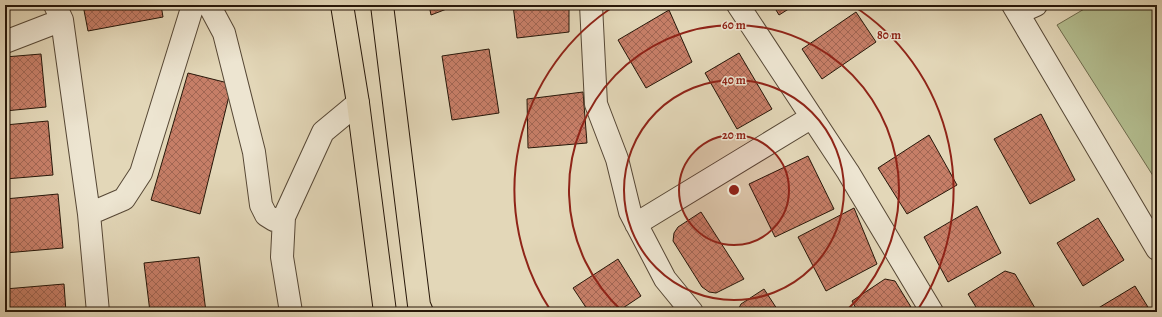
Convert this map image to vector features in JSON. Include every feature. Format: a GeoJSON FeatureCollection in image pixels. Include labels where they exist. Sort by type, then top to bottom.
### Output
{"type":"FeatureCollection","features":[{"type":"Feature","properties":{"kind":"main road"},"geometry":{"type":"LineString","coordinates":[[342,5],[358,103],[385,312]]}},
{"type":"Feature","properties":{"kind":"main road"},"geometry":{"type":"LineString","coordinates":[[382,5],[419,305],[422,312]]}},
{"type":"Feature","properties":{"kind":"street"},"geometry":{"type":"LineString","coordinates":[[89,214],[124,199],[141,172],[193,5]]}},
{"type":"Feature","properties":{"kind":"street"},"geometry":{"type":"LineString","coordinates":[[209,5],[224,34],[254,152],[261,205],[266,215],[270,218],[274,220],[284,217]]}},
{"type":"Feature","properties":{"kind":"street"},"geometry":{"type":"LineString","coordinates":[[738,5],[848,172],[932,312]]}},
{"type":"Feature","properties":{"kind":"street"},"geometry":{"type":"LineString","coordinates":[[595,7],[596,104],[617,159],[630,212],[665,278],[692,312]]}},
{"type":"Feature","properties":{"kind":"street"},"geometry":{"type":"LineString","coordinates":[[1022,8],[1157,249]]}},
{"type":"Feature","properties":{"kind":"street"},"geometry":{"type":"LineString","coordinates":[[5,42],[58,12],[89,214],[98,312]]}},
{"type":"Feature","properties":{"kind":"street"},"geometry":{"type":"LineString","coordinates":[[290,312],[282,257],[284,217],[323,132],[358,103]]}},
{"type":"Feature","properties":{"kind":"street"},"geometry":{"type":"LineString","coordinates":[[636,224],[812,117]]}},
{"type":"Feature","properties":{"kind":"green space"},"geometry":{"type":"Polygon","coordinates":[[[1091,5],[1157,5],[1157,182],[1057,25],[1091,5]]]}},
{"type":"Feature","properties":{"kind":"building"},"geometry":{"type":"Polygon","coordinates":[[[83,5],[161,5],[163,17],[88,31],[83,5]]]}},
{"type":"Feature","properties":{"kind":"building"},"geometry":{"type":"Polygon","coordinates":[[[429,5],[457,5],[431,15],[429,5]]]}},
{"type":"Feature","properties":{"kind":"building"},"geometry":{"type":"Polygon","coordinates":[[[513,5],[569,5],[569,32],[517,38],[513,5]]]}},
{"type":"Feature","properties":{"kind":"building"},"geometry":{"type":"Polygon","coordinates":[[[773,5],[795,5],[779,15],[773,5]]]}},
{"type":"Feature","properties":{"kind":"building"},"geometry":{"type":"Polygon","coordinates":[[[669,10],[692,62],[646,88],[618,40],[669,10]]]}},
{"type":"Feature","properties":{"kind":"building"},"geometry":{"type":"Polygon","coordinates":[[[856,12],[876,42],[822,79],[802,49],[856,12]]]}},
{"type":"Feature","properties":{"kind":"building"},"geometry":{"type":"Polygon","coordinates":[[[489,49],[499,113],[452,120],[442,56],[489,49]]]}},
{"type":"Feature","properties":{"kind":"building"},"geometry":{"type":"Polygon","coordinates":[[[739,53],[772,109],[737,129],[705,73],[739,53]]]}},
{"type":"Feature","properties":{"kind":"building"},"geometry":{"type":"Polygon","coordinates":[[[41,54],[46,107],[5,111],[5,57],[41,54]]]}},
{"type":"Feature","properties":{"kind":"building"},"geometry":{"type":"Polygon","coordinates":[[[188,73],[232,84],[200,214],[151,200],[188,73]]]}},
{"type":"Feature","properties":{"kind":"building"},"geometry":{"type":"Polygon","coordinates":[[[583,92],[587,143],[528,148],[527,99],[583,92]]]}},
{"type":"Feature","properties":{"kind":"building"},"geometry":{"type":"Polygon","coordinates":[[[1041,114],[1075,180],[1030,204],[994,139],[1041,114]]]}},
{"type":"Feature","properties":{"kind":"building"},"geometry":{"type":"Polygon","coordinates":[[[48,121],[53,175],[5,179],[5,125],[48,121]]]}},
{"type":"Feature","properties":{"kind":"building"},"geometry":{"type":"Polygon","coordinates":[[[929,135],[957,185],[907,214],[878,168],[929,135]]]}},
{"type":"Feature","properties":{"kind":"building"},"geometry":{"type":"Polygon","coordinates":[[[808,156],[834,209],[775,237],[749,184],[808,156]]]}},
{"type":"Feature","properties":{"kind":"building"},"geometry":{"type":"Polygon","coordinates":[[[58,194],[63,248],[5,253],[5,199],[58,194]]]}},
{"type":"Feature","properties":{"kind":"building"},"geometry":{"type":"Polygon","coordinates":[[[977,206],[1001,253],[948,282],[924,237],[977,206]]]}},
{"type":"Feature","properties":{"kind":"building"},"geometry":{"type":"Polygon","coordinates":[[[854,208],[877,264],[826,291],[798,237],[854,208]]]}},
{"type":"Feature","properties":{"kind":"building"},"geometry":{"type":"Polygon","coordinates":[[[701,212],[744,279],[716,293],[709,292],[702,287],[673,241],[674,233],[678,227],[701,212]]]}},
{"type":"Feature","properties":{"kind":"building"},"geometry":{"type":"Polygon","coordinates":[[[1098,218],[1124,260],[1083,286],[1057,243],[1098,218]]]}},
{"type":"Feature","properties":{"kind":"building"},"geometry":{"type":"Polygon","coordinates":[[[199,257],[206,312],[150,312],[144,263],[199,257]]]}},
{"type":"Feature","properties":{"kind":"building"},"geometry":{"type":"Polygon","coordinates":[[[618,259],[641,296],[617,312],[589,312],[573,288],[618,259]]]}},
{"type":"Feature","properties":{"kind":"building"},"geometry":{"type":"Polygon","coordinates":[[[1005,271],[1015,274],[1035,308],[1034,312],[979,312],[968,294],[1005,271]]]}},
{"type":"Feature","properties":{"kind":"building"},"geometry":{"type":"Polygon","coordinates":[[[885,279],[895,281],[914,312],[858,312],[852,301],[885,279]]]}},
{"type":"Feature","properties":{"kind":"building"},"geometry":{"type":"Polygon","coordinates":[[[64,284],[66,312],[5,312],[5,289],[64,284]]]}},
{"type":"Feature","properties":{"kind":"building"},"geometry":{"type":"Polygon","coordinates":[[[1135,286],[1151,312],[1096,312],[1095,310],[1135,286]]]}},
{"type":"Feature","properties":{"kind":"building"},"geometry":{"type":"Polygon","coordinates":[[[764,289],[779,312],[737,312],[741,304],[764,289]]]}}]}
